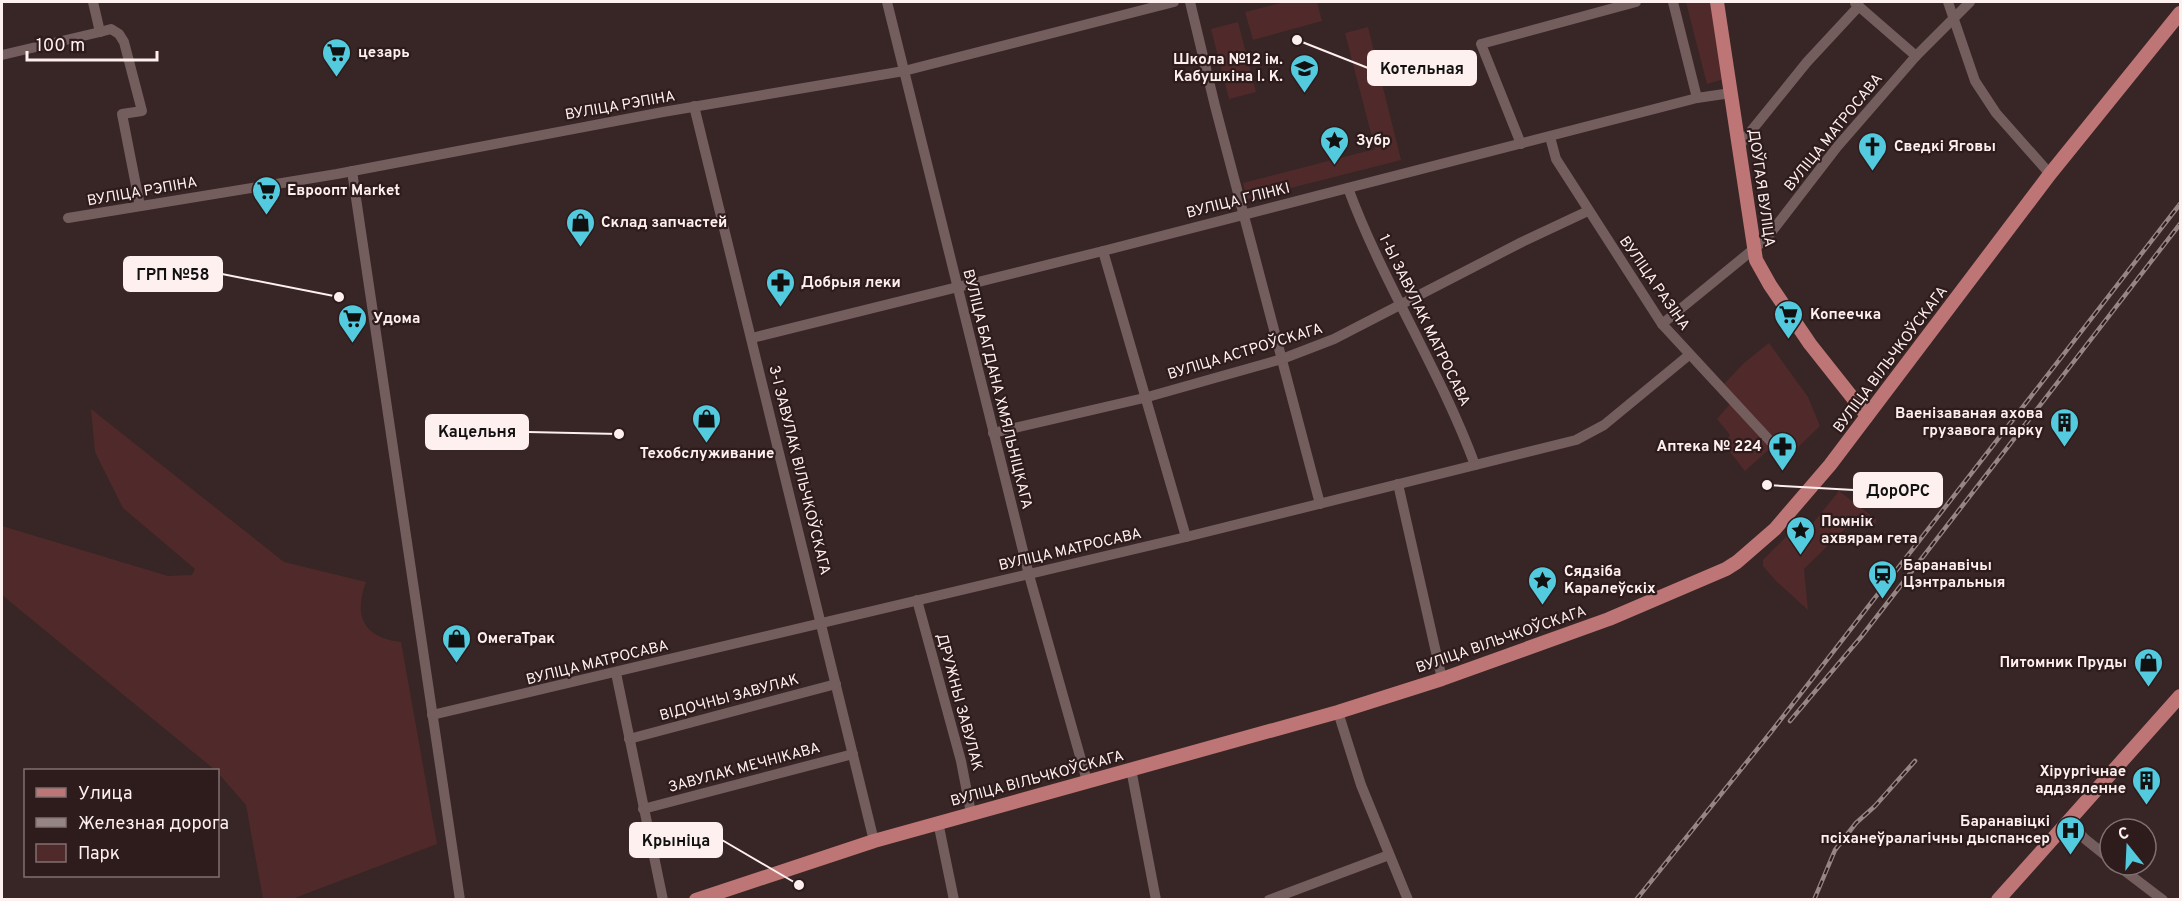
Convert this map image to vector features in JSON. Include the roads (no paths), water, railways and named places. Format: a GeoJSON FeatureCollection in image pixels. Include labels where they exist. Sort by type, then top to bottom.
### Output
{"type":"FeatureCollection","features":[{"type":"Feature","properties":{"kind":"main road","name":"ДОЎГАЯ ВУЛІЦА"},"geometry":{"type":"LineString","coordinates":[[1717,2],[1753,249],[1761,271],[1810,344],[1867,416]]}},
{"type":"Feature","properties":{"kind":"main road","name":"ВУЛІЦА ВІЛЬЧКОЎСКАГА"},"geometry":{"type":"LineString","coordinates":[[696,900],[938,822],[1338,712],[1442,679],[1653,602],[1737,562],[1775,529],[1867,416],[2050,174],[2181,13]]}},
{"type":"Feature","properties":{"kind":"main road"},"geometry":{"type":"LineString","coordinates":[[1998,900],[2181,696]]}},
{"type":"Feature","properties":{"kind":"street"},"geometry":{"type":"LineString","coordinates":[[93,2],[100,32]]}},
{"type":"Feature","properties":{"kind":"street","name":"ВУЛІЦА БАГДАНА ХМЯЛЬНІЦКАГА"},"geometry":{"type":"LineString","coordinates":[[887,2],[1029,575],[1086,782]]}},
{"type":"Feature","properties":{"kind":"street","name":"ВУЛІЦА РЭПІНА"},"geometry":{"type":"LineString","coordinates":[[68,219],[352,171],[694,106],[904,71],[1174,2]]}},
{"type":"Feature","properties":{"kind":"street"},"geometry":{"type":"LineString","coordinates":[[1190,2],[1215,106],[1320,504]]}},
{"type":"Feature","properties":{"kind":"street"},"geometry":{"type":"LineString","coordinates":[[1521,144],[1481,44],[1636,2]]}},
{"type":"Feature","properties":{"kind":"street"},"geometry":{"type":"LineString","coordinates":[[1672,2],[1697,98]]}},
{"type":"Feature","properties":{"kind":"street"},"geometry":{"type":"LineString","coordinates":[[1948,2],[1975,81],[1996,113],[2050,174]]}},
{"type":"Feature","properties":{"kind":"street","name":"ВУЛІЦА МАТРОСАВА"},"geometry":{"type":"LineString","coordinates":[[1662,324],[1766,239],[1838,147],[1916,56],[1970,2]]}},
{"type":"Feature","properties":{"kind":"street"},"geometry":{"type":"LineString","coordinates":[[1739,146],[1856,4],[1916,56]]}},
{"type":"Feature","properties":{"kind":"street"},"geometry":{"type":"LineString","coordinates":[[2,55],[111,29],[119,34],[124,42],[142,111],[122,114],[141,206]]}},
{"type":"Feature","properties":{"kind":"street","name":"ВУЛІЦА ГЛІНКІ"},"geometry":{"type":"LineString","coordinates":[[752,338],[1103,251],[1697,98],[1731,93]]}},
{"type":"Feature","properties":{"kind":"street","name":"3-І ЗАВУЛАК ВІЛЬЧКОЎСКАГА"},"geometry":{"type":"LineString","coordinates":[[694,106],[874,841]]}},
{"type":"Feature","properties":{"kind":"street","name":"ВУЛІЦА РАЗІНА"},"geometry":{"type":"LineString","coordinates":[[1550,137],[1556,159],[1662,324],[1784,456]]}},
{"type":"Feature","properties":{"kind":"street"},"geometry":{"type":"LineString","coordinates":[[352,171],[460,900]]}},
{"type":"Feature","properties":{"kind":"street","name":"1-Ы ЗАВУЛАК МАТРОСАВА"},"geometry":{"type":"LineString","coordinates":[[1348,188],[1399,304],[1463,433],[1475,465]]}},
{"type":"Feature","properties":{"kind":"street","name":"ВУЛІЦА АСТРОЎСКАГА"},"geometry":{"type":"LineString","coordinates":[[993,433],[1144,398],[1282,359],[1334,339],[1522,242],[1588,211]]}},
{"type":"Feature","properties":{"kind":"street"},"geometry":{"type":"LineString","coordinates":[[1103,251],[1186,537]]}},
{"type":"Feature","properties":{"kind":"street","name":"ВУЛІЦА МАТРОСАВА"},"geometry":{"type":"LineString","coordinates":[[432,715],[1029,575],[1566,442],[1597,430],[1689,355]]}},
{"type":"Feature","properties":{"kind":"street"},"geometry":{"type":"LineString","coordinates":[[1398,484],[1442,679]]}},
{"type":"Feature","properties":{"kind":"street","name":"ДРУЖНЫ ЗАВУЛАК"},"geometry":{"type":"LineString","coordinates":[[917,600],[961,761],[971,813]]}},
{"type":"Feature","properties":{"kind":"street"},"geometry":{"type":"LineString","coordinates":[[616,673],[663,900]]}},
{"type":"Feature","properties":{"kind":"street","name":"ВІДОЧНЫ ЗАВУЛАК"},"geometry":{"type":"LineString","coordinates":[[629,739],[836,684]]}},
{"type":"Feature","properties":{"kind":"street"},"geometry":{"type":"LineString","coordinates":[[1338,712],[1361,785],[1408,900]]}},
{"type":"Feature","properties":{"kind":"street","name":"ЗАВУЛАК МЕЧНІКАВА"},"geometry":{"type":"LineString","coordinates":[[643,809],[853,754]]}},
{"type":"Feature","properties":{"kind":"street"},"geometry":{"type":"LineString","coordinates":[[1131,769],[1156,900]]}},
{"type":"Feature","properties":{"kind":"street"},"geometry":{"type":"LineString","coordinates":[[938,822],[954,900]]}},
{"type":"Feature","properties":{"kind":"street"},"geometry":{"type":"LineString","coordinates":[[2070,822],[2098,849]]}},
{"type":"Feature","properties":{"kind":"street"},"geometry":{"type":"LineString","coordinates":[[1269,900],[1389,855]]}},
{"type":"Feature","properties":{"kind":"street"},"geometry":{"type":"LineString","coordinates":[[2133,877],[2163,900]]}},
{"type":"Feature","properties":{"kind":"railway"},"geometry":{"type":"LineString","coordinates":[[1636,900],[1771,732],[2180,204]]}},
{"type":"Feature","properties":{"kind":"railway"},"geometry":{"type":"LineString","coordinates":[[1790,721],[1861,637],[2180,224]]}},
{"type":"Feature","properties":{"kind":"railway"},"geometry":{"type":"LineString","coordinates":[[1814,900],[1835,850],[1856,823],[1875,806],[1915,761]]}},
{"type":"Feature","properties":{"kind":"place","name":"Котельная"},"geometry":{"type":"Point","coordinates":[1297,40]}},
{"type":"Feature","properties":{"kind":"place","name":"цезарь"},"geometry":{"type":"Point","coordinates":[337,78]}},
{"type":"Feature","properties":{"kind":"place","name":"Школа №12 ім. Кабушкіна І. К."},"geometry":{"type":"Point","coordinates":[1304,94]}},
{"type":"Feature","properties":{"kind":"place","name":"Зубр"},"geometry":{"type":"Point","coordinates":[1335,166]}},
{"type":"Feature","properties":{"kind":"place","name":"Сведкі Яговы"},"geometry":{"type":"Point","coordinates":[1873,172]}},
{"type":"Feature","properties":{"kind":"place","name":"Евроопт Market"},"geometry":{"type":"Point","coordinates":[266,216]}},
{"type":"Feature","properties":{"kind":"place","name":"Склад запчастей"},"geometry":{"type":"Point","coordinates":[580,248]}},
{"type":"Feature","properties":{"kind":"place","name":"ГРП №58"},"geometry":{"type":"Point","coordinates":[339,297]}},
{"type":"Feature","properties":{"kind":"place","name":"Добрыя леки"},"geometry":{"type":"Point","coordinates":[780,308]}},
{"type":"Feature","properties":{"kind":"place","name":"Копеечка"},"geometry":{"type":"Point","coordinates":[1789,340]}},
{"type":"Feature","properties":{"kind":"place","name":"Удома"},"geometry":{"type":"Point","coordinates":[352,344]}},
{"type":"Feature","properties":{"kind":"place","name":"Кацельня"},"geometry":{"type":"Point","coordinates":[619,434]}},
{"type":"Feature","properties":{"kind":"place","name":"Техобслуживание"},"geometry":{"type":"Point","coordinates":[707,444]}},
{"type":"Feature","properties":{"kind":"place","name":"Ваенізаваная ахова грузавога парку"},"geometry":{"type":"Point","coordinates":[2064,448]}},
{"type":"Feature","properties":{"kind":"place","name":"Аптека № 224"},"geometry":{"type":"Point","coordinates":[1783,472]}},
{"type":"Feature","properties":{"kind":"place","name":"ДорОРС"},"geometry":{"type":"Point","coordinates":[1767,485]}},
{"type":"Feature","properties":{"kind":"place","name":"Помнік ахвярам гета"},"geometry":{"type":"Point","coordinates":[1800,556]}},
{"type":"Feature","properties":{"kind":"place","name":"Баранавічы Цэнтральныя"},"geometry":{"type":"Point","coordinates":[1882,600]}},
{"type":"Feature","properties":{"kind":"place","name":"Сядзіба Каралеўскіх"},"geometry":{"type":"Point","coordinates":[1543,606]}},
{"type":"Feature","properties":{"kind":"place","name":"ОмегаТрак"},"geometry":{"type":"Point","coordinates":[456,664]}},
{"type":"Feature","properties":{"kind":"place","name":"Питомник Пруды"},"geometry":{"type":"Point","coordinates":[2148,688]}},
{"type":"Feature","properties":{"kind":"place","name":"Хірургічнае аддзяленне"},"geometry":{"type":"Point","coordinates":[2147,806]}},
{"type":"Feature","properties":{"kind":"place","name":"Баранавіцкі псіханеўралагічны дыспансер"},"geometry":{"type":"Point","coordinates":[2071,856]}},
{"type":"Feature","properties":{"kind":"place","name":"Крыніца"},"geometry":{"type":"Point","coordinates":[799,885]}}]}
